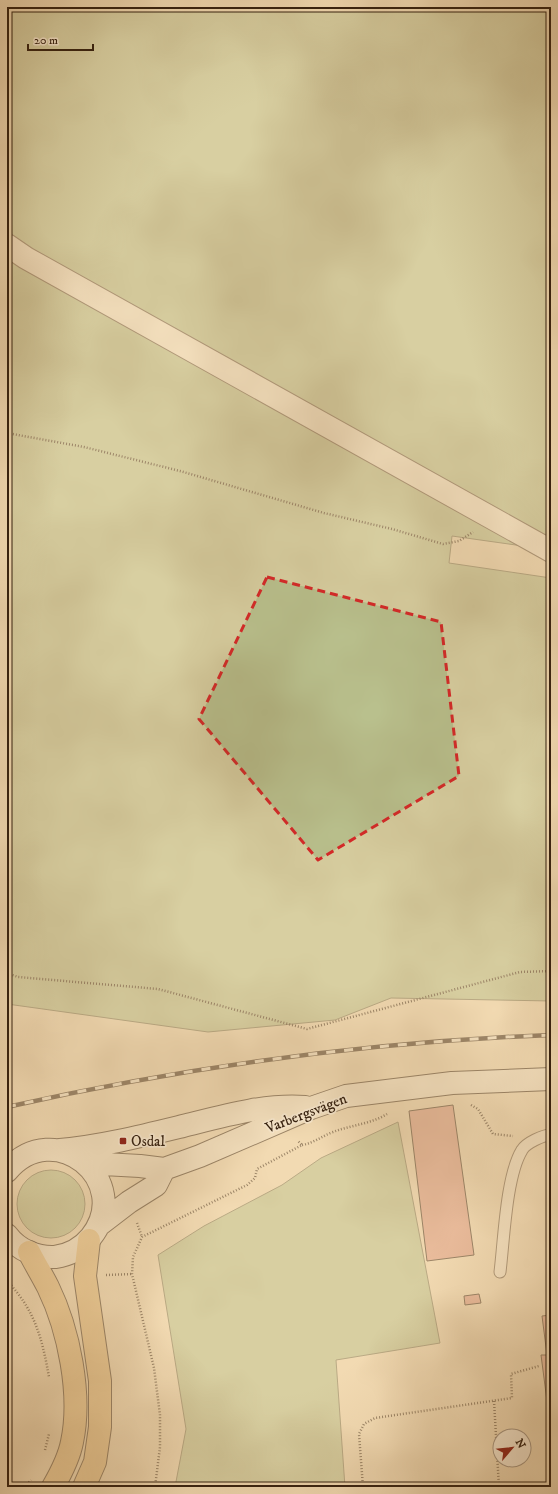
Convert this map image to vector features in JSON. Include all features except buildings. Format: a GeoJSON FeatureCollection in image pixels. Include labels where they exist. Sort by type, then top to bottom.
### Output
{"type":"FeatureCollection","features":[{"type":"Feature","properties":{"kind":"main road"},"geometry":{"type":"LineString","coordinates":[[7,245],[26,258],[551,551]]}},
{"type":"Feature","properties":{"kind":"main road","name":"Varbergsvägen"},"geometry":{"type":"LineString","coordinates":[[85,1163],[164,1169],[200,1156],[310,1108],[353,1094],[452,1083],[551,1079]]}},
{"type":"Feature","properties":{"kind":"main road"},"geometry":{"type":"LineString","coordinates":[[7,1171],[19,1160],[42,1150],[59,1150],[113,1143],[239,1112],[288,1106],[310,1108]]}},
{"type":"Feature","properties":{"kind":"main road"},"geometry":{"type":"LineString","coordinates":[[59,1150],[73,1155],[85,1163],[96,1176],[102,1191],[103,1208],[94,1232],[85,1276],[100,1381],[100,1427],[95,1462],[84,1487]]}},
{"type":"Feature","properties":{"kind":"main road"},"geometry":{"type":"LineString","coordinates":[[8,1236],[29,1252],[43,1256],[64,1255],[78,1249],[94,1232],[129,1202],[156,1184],[164,1169]]}},
{"type":"Feature","properties":{"kind":"main road"},"geometry":{"type":"LineString","coordinates":[[29,1252],[48,1287],[61,1319],[71,1364],[76,1404],[72,1442],[63,1470],[54,1487]]}},
{"type":"Feature","properties":{"kind":"lane"},"geometry":{"type":"LineString","coordinates":[[500,1272],[512,1174],[522,1149],[545,1135],[551,1135]]}},
{"type":"Feature","properties":{"kind":"path"},"geometry":{"type":"LineString","coordinates":[[7,433],[84,447],[180,471],[324,514],[392,529],[444,544],[459,541],[473,533],[487,514]]}},
{"type":"Feature","properties":{"kind":"path"},"geometry":{"type":"LineString","coordinates":[[7,973],[18,977],[158,990],[307,1029],[520,972],[551,971]]}},
{"type":"Feature","properties":{"kind":"path"},"geometry":{"type":"LineString","coordinates":[[452,1083],[463,1101],[478,1109],[493,1134],[537,1140]]}},
{"type":"Feature","properties":{"kind":"path"},"geometry":{"type":"LineString","coordinates":[[155,1487],[160,1447],[160,1415],[154,1368],[132,1274],[133,1257],[142,1237],[247,1185],[255,1178],[257,1169],[302,1145],[312,1143],[331,1132],[379,1119],[391,1112]]}},
{"type":"Feature","properties":{"kind":"path"},"geometry":{"type":"LineString","coordinates":[[298,1141],[302,1145]]}},
{"type":"Feature","properties":{"kind":"path"},"geometry":{"type":"LineString","coordinates":[[7,1280],[24,1300],[34,1320],[42,1343],[50,1379]]}},
{"type":"Feature","properties":{"kind":"path"},"geometry":{"type":"LineString","coordinates":[[363,1487],[359,1434],[364,1424],[375,1418],[512,1398],[511,1374],[539,1366]]}},
{"type":"Feature","properties":{"kind":"path"},"geometry":{"type":"LineString","coordinates":[[494,1401],[500,1487]]}},
{"type":"Feature","properties":{"kind":"path"},"geometry":{"type":"LineString","coordinates":[[44,1454],[50,1429]]}},
{"type":"Feature","properties":{"kind":"path"},"geometry":{"type":"LineString","coordinates":[[25,1487],[34,1477]]}},
{"type":"Feature","properties":{"kind":"highlighted area"},"geometry":{"type":"Polygon","coordinates":[[[267,577],[441,622],[459,776],[318,860],[199,719],[267,577]]]}},
{"type":"Feature","properties":{"kind":"green space"},"geometry":{"type":"Polygon","coordinates":[[[7,7],[551,7],[551,550],[452,536],[449,563],[551,578],[551,1001],[391,998],[335,1020],[208,1032],[7,1004],[7,7]]]}},
{"type":"Feature","properties":{"kind":"green space"},"geometry":{"type":"Polygon","coordinates":[[[398,1122],[440,1343],[336,1360],[345,1487],[175,1487],[186,1429],[158,1255],[204,1226],[282,1185],[321,1158],[398,1122]]]}},
{"type":"Feature","properties":{"kind":"green space"},"geometry":{"type":"Polygon","coordinates":[[[44,1170],[58,1170],[70,1175],[80,1185],[85,1197],[85,1211],[80,1223],[70,1233],[58,1238],[44,1238],[32,1233],[22,1223],[17,1211],[17,1197],[22,1185],[32,1175],[44,1170]]]}},
{"type":"Feature","properties":{"kind":"railway"},"geometry":{"type":"LineString","coordinates":[[7,1107],[209,1068],[345,1050],[482,1038],[551,1035]]}},
{"type":"Feature","properties":{"kind":"place","name":"Osdal"},"geometry":{"type":"Point","coordinates":[123,1141]}}]}
